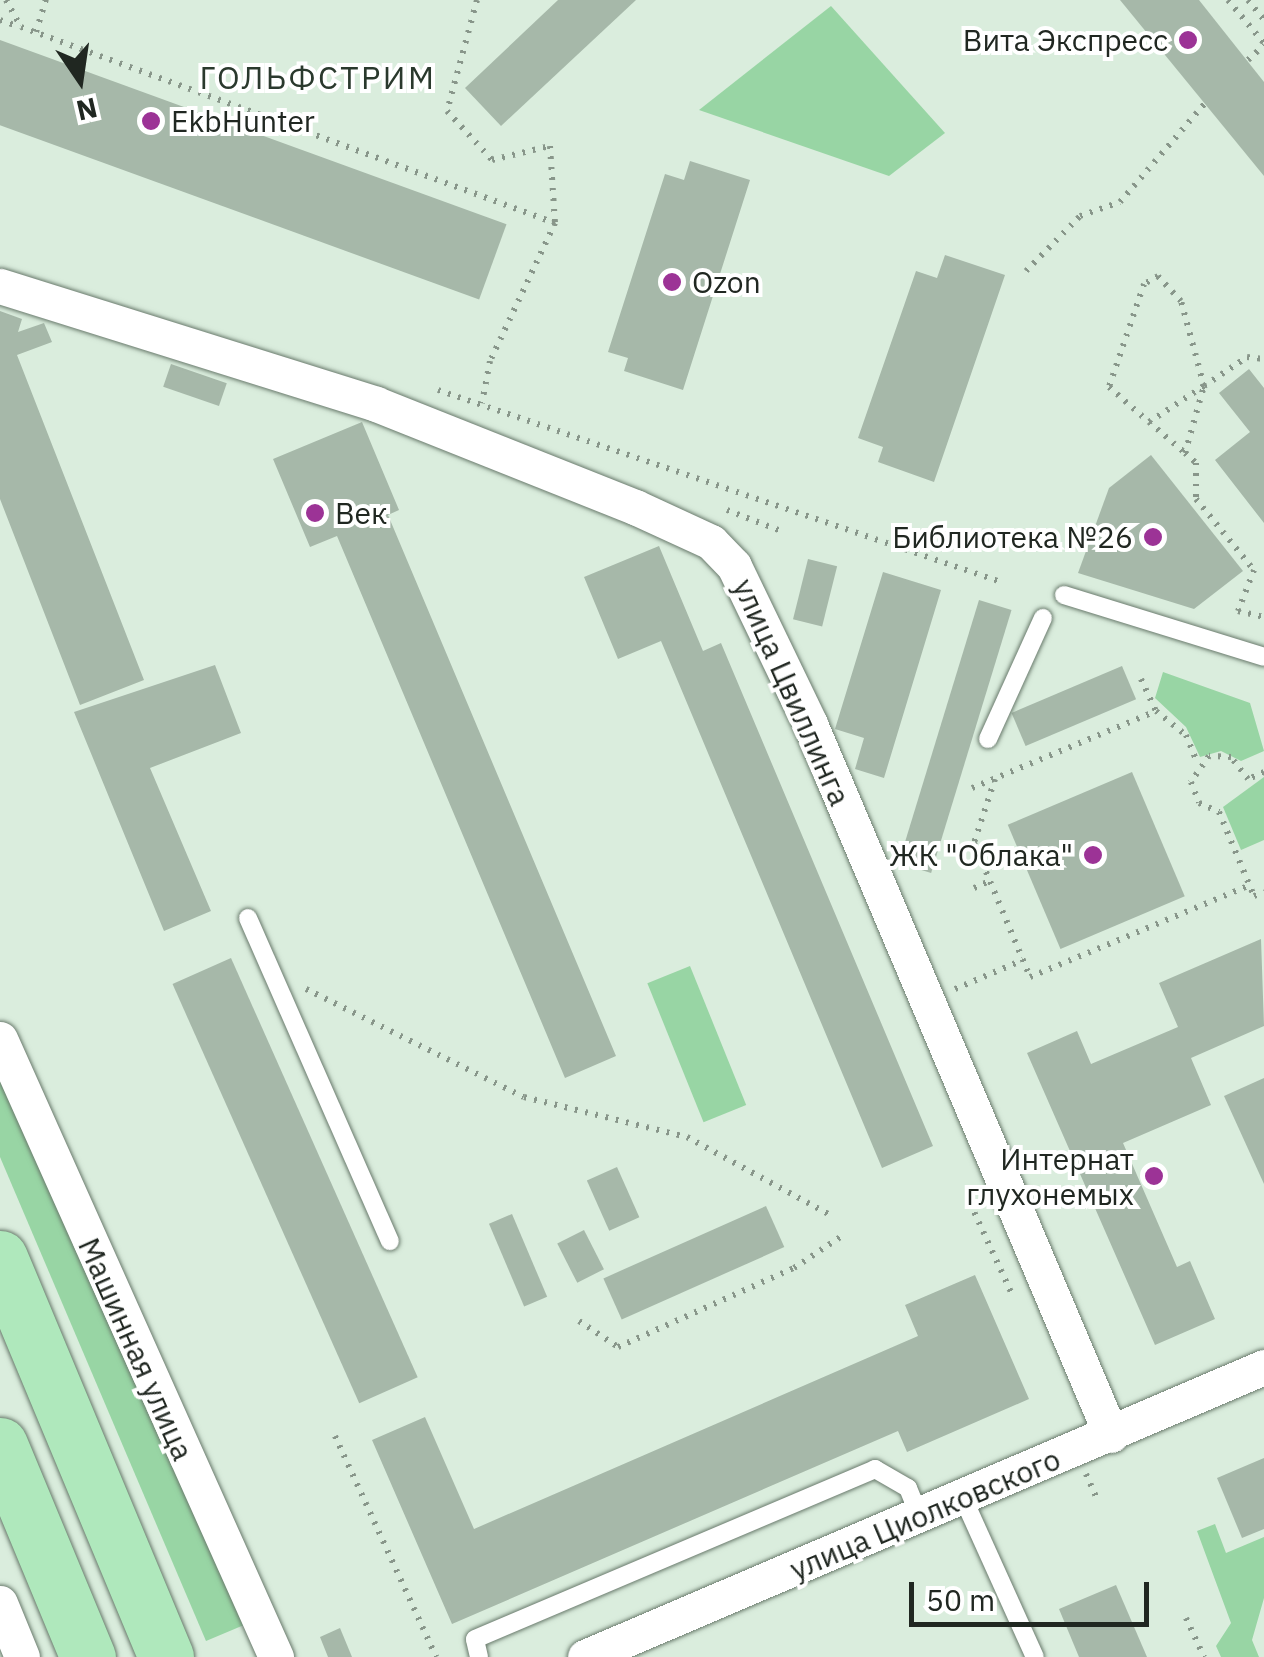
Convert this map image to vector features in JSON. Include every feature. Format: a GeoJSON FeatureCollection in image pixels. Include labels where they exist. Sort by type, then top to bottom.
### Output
{"type":"FeatureCollection","features":[{"type":"Feature","properties":{"kind":"main road"},"geometry":{"type":"LineString","coordinates":[[0,1258],[166,1657]]}},
{"type":"Feature","properties":{"kind":"main road"},"geometry":{"type":"LineString","coordinates":[[0,1445],[88,1657]]}},
{"type":"Feature","properties":{"kind":"street","name":"улица Цвиллинга"},"geometry":{"type":"LineString","coordinates":[[0,286],[376,404],[711,542],[748,588],[1111,1435]]}},
{"type":"Feature","properties":{"kind":"street","name":"Машинная улица"},"geometry":{"type":"LineString","coordinates":[[0,1039],[276,1657]]}},
{"type":"Feature","properties":{"kind":"street","name":"улица Циолковского"},"geometry":{"type":"LineString","coordinates":[[584,1657],[964,1500],[1264,1367]]}},
{"type":"Feature","properties":{"kind":"street"},"geometry":{"type":"LineString","coordinates":[[0,1602],[12,1647]]}},
{"type":"Feature","properties":{"kind":"lane"},"geometry":{"type":"LineString","coordinates":[[1064,595],[1264,657]]}},
{"type":"Feature","properties":{"kind":"lane"},"geometry":{"type":"LineString","coordinates":[[988,738],[1044,618]]}},
{"type":"Feature","properties":{"kind":"lane"},"geometry":{"type":"LineString","coordinates":[[248,918],[278,975],[390,1242]]}},
{"type":"Feature","properties":{"kind":"lane"},"geometry":{"type":"LineString","coordinates":[[478,1657],[475,1639],[874,1469],[908,1488],[920,1518]]}},
{"type":"Feature","properties":{"kind":"lane"},"geometry":{"type":"LineString","coordinates":[[964,1500],[1035,1657]]}},
{"type":"Feature","properties":{"kind":"path"},"geometry":{"type":"LineString","coordinates":[[6,0],[21,27]]}},
{"type":"Feature","properties":{"kind":"path"},"geometry":{"type":"LineString","coordinates":[[36,32],[46,0]]}},
{"type":"Feature","properties":{"kind":"path"},"geometry":{"type":"LineString","coordinates":[[477,0],[447,111],[492,160],[550,146],[556,224],[490,362],[482,404]]}},
{"type":"Feature","properties":{"kind":"path"},"geometry":{"type":"LineString","coordinates":[[1228,0],[1264,44],[1248,60]]}},
{"type":"Feature","properties":{"kind":"path"},"geometry":{"type":"LineString","coordinates":[[1248,0],[1264,20]]}},
{"type":"Feature","properties":{"kind":"path"},"geometry":{"type":"LineString","coordinates":[[0,20],[556,224]]}},
{"type":"Feature","properties":{"kind":"path"},"geometry":{"type":"LineString","coordinates":[[1026,271],[1080,216],[1120,202],[1206,102]]}},
{"type":"Feature","properties":{"kind":"path"},"geometry":{"type":"LineString","coordinates":[[1185,453],[1204,386],[1181,301],[1158,276],[1144,284],[1109,388],[1196,463],[1196,498],[1254,570],[1238,610],[1264,617]]}},
{"type":"Feature","properties":{"kind":"path"},"geometry":{"type":"LineString","coordinates":[[1149,422],[1247,357],[1264,359]]}},
{"type":"Feature","properties":{"kind":"path"},"geometry":{"type":"LineString","coordinates":[[528,419],[1004,584]]}},
{"type":"Feature","properties":{"kind":"path"},"geometry":{"type":"LineString","coordinates":[[1141,678],[1156,711],[1182,730],[1198,765],[1193,793],[1219,812],[1254,896],[1264,892]]}},
{"type":"Feature","properties":{"kind":"path"},"geometry":{"type":"LineString","coordinates":[[972,788],[1156,711]]}},
{"type":"Feature","properties":{"kind":"path"},"geometry":{"type":"LineString","coordinates":[[1198,765],[1220,754],[1240,763],[1248,779],[1264,772]]}},
{"type":"Feature","properties":{"kind":"path"},"geometry":{"type":"LineString","coordinates":[[995,779],[974,843],[1030,977],[1250,886]]}},
{"type":"Feature","properties":{"kind":"path"},"geometry":{"type":"LineString","coordinates":[[974,888],[990,881]]}},
{"type":"Feature","properties":{"kind":"path"},"geometry":{"type":"LineString","coordinates":[[925,1001],[1023,960]]}},
{"type":"Feature","properties":{"kind":"path"},"geometry":{"type":"LineString","coordinates":[[278,975],[524,1097],[686,1137],[834,1217]]}},
{"type":"Feature","properties":{"kind":"path"},"geometry":{"type":"LineString","coordinates":[[579,1321],[618,1347],[794,1268],[842,1236]]}},
{"type":"Feature","properties":{"kind":"path"},"geometry":{"type":"LineString","coordinates":[[334,1436],[436,1656]]}},
{"type":"Feature","properties":{"kind":"path"},"geometry":{"type":"LineString","coordinates":[[1186,1618],[1204,1657]]}},
{"type":"Feature","properties":{"kind":"green space"},"geometry":{"type":"Polygon","coordinates":[[[831,6],[945,133],[889,176],[699,110],[831,6]]]}},
{"type":"Feature","properties":{"kind":"green space"},"geometry":{"type":"Polygon","coordinates":[[[1163,672],[1250,703],[1264,751],[1241,761],[1221,751],[1200,757],[1186,727],[1155,698],[1163,672]]]}},
{"type":"Feature","properties":{"kind":"green space"},"geometry":{"type":"Polygon","coordinates":[[[1264,777],[1264,840],[1241,850],[1223,807],[1264,777]]]}},
{"type":"Feature","properties":{"kind":"green space"},"geometry":{"type":"Polygon","coordinates":[[[690,966],[746,1105],[704,1122],[647,983],[690,966]]]}},
{"type":"Feature","properties":{"kind":"green space"},"geometry":{"type":"Polygon","coordinates":[[[0,1058],[244,1625],[206,1641],[0,1157],[0,1058]]]}},
{"type":"Feature","properties":{"kind":"green space"},"geometry":{"type":"Polygon","coordinates":[[[1215,1524],[1226,1553],[1264,1537],[1264,1598],[1252,1640],[1259,1657],[1221,1657],[1216,1646],[1231,1623],[1197,1531],[1215,1524]]]}},
{"type":"Feature","properties":{"kind":"building"},"geometry":{"type":"Polygon","coordinates":[[[558,0],[636,0],[501,126],[465,88],[558,0]]]}},
{"type":"Feature","properties":{"kind":"building"},"geometry":{"type":"Polygon","coordinates":[[[1120,0],[1199,0],[1264,82],[1264,176],[1120,0]]]}},
{"type":"Feature","properties":{"kind":"building"},"geometry":{"type":"Polygon","coordinates":[[[0,40],[506,224],[479,300],[0,125],[0,40]]]}},
{"type":"Feature","properties":{"kind":"building"},"geometry":{"type":"Polygon","coordinates":[[[690,161],[750,180],[683,390],[624,371],[628,358],[608,352],[665,174],[684,180],[690,161]]]}},
{"type":"Feature","properties":{"kind":"building"},"geometry":{"type":"Polygon","coordinates":[[[945,255],[1005,275],[934,482],[878,462],[883,447],[858,438],[916,271],[937,278],[945,255]]]}},
{"type":"Feature","properties":{"kind":"building"},"geometry":{"type":"Polygon","coordinates":[[[0,311],[22,319],[18,332],[44,323],[52,342],[17,355],[144,680],[80,705],[0,499],[0,311]]]}},
{"type":"Feature","properties":{"kind":"building"},"geometry":{"type":"Polygon","coordinates":[[[171,364],[227,383],[219,406],[163,387],[171,364]]]}},
{"type":"Feature","properties":{"kind":"building"},"geometry":{"type":"Polygon","coordinates":[[[1249,369],[1264,388],[1264,523],[1215,460],[1250,432],[1219,393],[1249,369]]]}},
{"type":"Feature","properties":{"kind":"building"},"geometry":{"type":"Polygon","coordinates":[[[362,422],[399,510],[388,515],[616,1056],[565,1078],[337,536],[310,547],[273,459],[362,422]]]}},
{"type":"Feature","properties":{"kind":"building"},"geometry":{"type":"Polygon","coordinates":[[[1151,455],[1243,571],[1194,609],[1078,573],[1109,488],[1151,455]]]}},
{"type":"Feature","properties":{"kind":"building"},"geometry":{"type":"Polygon","coordinates":[[[659,546],[703,651],[721,643],[933,1146],[882,1168],[661,641],[618,659],[584,577],[659,546]]]}},
{"type":"Feature","properties":{"kind":"building"},"geometry":{"type":"Polygon","coordinates":[[[808,559],[837,566],[822,626],[793,619],[808,559]]]}},
{"type":"Feature","properties":{"kind":"building"},"geometry":{"type":"Polygon","coordinates":[[[883,572],[941,590],[884,778],[855,769],[864,738],[835,729],[883,572]]]}},
{"type":"Feature","properties":{"kind":"building"},"geometry":{"type":"Polygon","coordinates":[[[979,600],[1012,610],[931,873],[899,863],[979,600]]]}},
{"type":"Feature","properties":{"kind":"building"},"geometry":{"type":"Polygon","coordinates":[[[215,665],[241,733],[150,768],[211,911],[164,931],[74,712],[215,665]]]}},
{"type":"Feature","properties":{"kind":"building"},"geometry":{"type":"Polygon","coordinates":[[[1122,666],[1136,699],[1026,746],[1012,713],[1122,666]]]}},
{"type":"Feature","properties":{"kind":"building","name":"ЖК \"Облака\""},"geometry":{"type":"Polygon","coordinates":[[[1132,772],[1185,896],[1060,949],[1008,825],[1132,772]]]}},
{"type":"Feature","properties":{"kind":"building"},"geometry":{"type":"Polygon","coordinates":[[[1261,939],[1264,1026],[1191,1058],[1211,1105],[1123,1143],[1177,1267],[1190,1261],[1215,1319],[1155,1345],[1027,1053],[1077,1031],[1091,1064],[1178,1027],[1159,983],[1261,939]]]}},
{"type":"Feature","properties":{"kind":"building"},"geometry":{"type":"Polygon","coordinates":[[[231,958],[418,1377],[359,1403],[173,984],[231,958]]]}},
{"type":"Feature","properties":{"kind":"building"},"geometry":{"type":"Polygon","coordinates":[[[1264,1078],[1264,1184],[1224,1096],[1264,1078]]]}},
{"type":"Feature","properties":{"kind":"building"},"geometry":{"type":"Polygon","coordinates":[[[617,1167],[639,1217],[609,1231],[587,1180],[617,1167]]]}},
{"type":"Feature","properties":{"kind":"building"},"geometry":{"type":"Polygon","coordinates":[[[766,1206],[784,1247],[622,1320],[603,1278],[766,1206]]]}},
{"type":"Feature","properties":{"kind":"building"},"geometry":{"type":"Polygon","coordinates":[[[512,1214],[547,1297],[524,1307],[489,1224],[512,1214]]]}},
{"type":"Feature","properties":{"kind":"building"},"geometry":{"type":"Polygon","coordinates":[[[584,1230],[604,1269],[577,1283],[557,1244],[584,1230]]]}},
{"type":"Feature","properties":{"kind":"building"},"geometry":{"type":"Polygon","coordinates":[[[975,1275],[1029,1399],[907,1452],[898,1431],[452,1624],[372,1440],[425,1417],[474,1529],[918,1336],[905,1305],[975,1275]]]}},
{"type":"Feature","properties":{"kind":"building"},"geometry":{"type":"Polygon","coordinates":[[[1264,1458],[1264,1529],[1242,1538],[1217,1478],[1264,1458]]]}},
{"type":"Feature","properties":{"kind":"building"},"geometry":{"type":"Polygon","coordinates":[[[1116,1585],[1147,1657],[1079,1657],[1059,1609],[1116,1585]]]}},
{"type":"Feature","properties":{"kind":"building"},"geometry":{"type":"Polygon","coordinates":[[[340,1628],[352,1657],[328,1657],[320,1637],[340,1628]]]}},
{"type":"Feature","properties":{"kind":"place","name":"Вита Экспресс"},"geometry":{"type":"Point","coordinates":[1188,40]}},
{"type":"Feature","properties":{"kind":"place","name":"EkbHunter"},"geometry":{"type":"Point","coordinates":[151,121]}},
{"type":"Feature","properties":{"kind":"place","name":"Ozon"},"geometry":{"type":"Point","coordinates":[672,282]}},
{"type":"Feature","properties":{"kind":"place","name":"Век"},"geometry":{"type":"Point","coordinates":[315,513]}},
{"type":"Feature","properties":{"kind":"place","name":"Библиотека №26"},"geometry":{"type":"Point","coordinates":[1153,537]}},
{"type":"Feature","properties":{"kind":"place","name":"ЖК \"Облака\""},"geometry":{"type":"Point","coordinates":[1093,855]}},
{"type":"Feature","properties":{"kind":"place","name":"Интернат глухонемых"},"geometry":{"type":"Point","coordinates":[1154,1176]}},
{"type":"Feature","properties":{"kind":"district","name":"ГОЛЬФСТРИМ"},"geometry":{"type":"Point","coordinates":[318,77]}}]}
